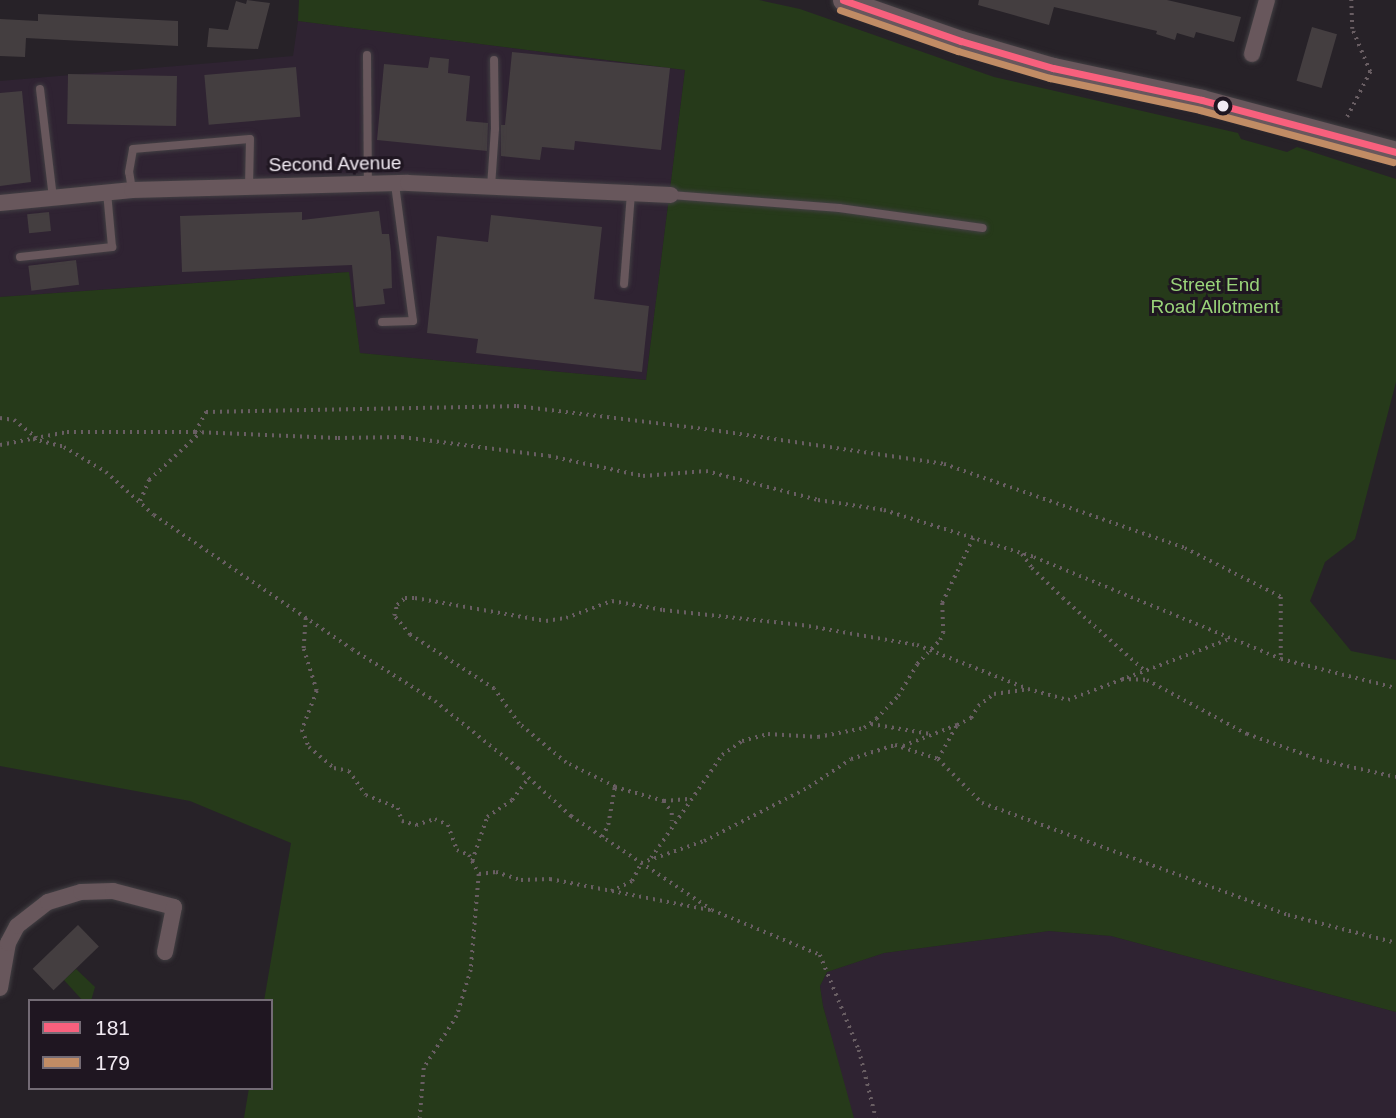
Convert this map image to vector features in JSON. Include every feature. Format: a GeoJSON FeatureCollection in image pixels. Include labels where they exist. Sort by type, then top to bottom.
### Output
{"type":"FeatureCollection","features":[{"type":"Feature","properties":{"kind":"street"},"geometry":{"type":"LineString","coordinates":[[1252,54],[1267,0]]}},
{"type":"Feature","properties":{"kind":"street"},"geometry":{"type":"LineString","coordinates":[[852,2],[961,41],[1053,68],[1202,100],[1396,152]]}},
{"type":"Feature","properties":{"kind":"street","name":"Second Avenue"},"geometry":{"type":"LineString","coordinates":[[0,203],[132,190],[369,184],[671,195]]}},
{"type":"Feature","properties":{"kind":"street"},"geometry":{"type":"LineString","coordinates":[[0,988],[8,943],[18,926],[48,902],[81,892],[113,891],[174,906],[165,952]]}},
{"type":"Feature","properties":{"kind":"lane"},"geometry":{"type":"LineString","coordinates":[[367,55],[369,184]]}},
{"type":"Feature","properties":{"kind":"lane"},"geometry":{"type":"LineString","coordinates":[[491,187],[495,129],[494,60]]}},
{"type":"Feature","properties":{"kind":"lane"},"geometry":{"type":"LineString","coordinates":[[40,89],[53,198]]}},
{"type":"Feature","properties":{"kind":"lane"},"geometry":{"type":"LineString","coordinates":[[132,190],[129,172],[133,149],[250,139],[249,187]]}},
{"type":"Feature","properties":{"kind":"lane"},"geometry":{"type":"LineString","coordinates":[[382,322],[413,321],[395,184]]}},
{"type":"Feature","properties":{"kind":"lane"},"geometry":{"type":"LineString","coordinates":[[20,257],[112,247],[107,192]]}},
{"type":"Feature","properties":{"kind":"lane"},"geometry":{"type":"LineString","coordinates":[[624,284],[631,193]]}},
{"type":"Feature","properties":{"kind":"lane"},"geometry":{"type":"LineString","coordinates":[[671,195],[838,208],[983,228]]}},
{"type":"Feature","properties":{"kind":"path"},"geometry":{"type":"LineString","coordinates":[[1338,135],[1370,72],[1352,29],[1350,0]]}},
{"type":"Feature","properties":{"kind":"path"},"geometry":{"type":"LineString","coordinates":[[195,432],[206,412],[517,407],[712,430],[944,464],[1185,548],[1281,597],[1281,659]]}},
{"type":"Feature","properties":{"kind":"path"},"geometry":{"type":"LineString","coordinates":[[0,418],[14,420],[37,438]]}},
{"type":"Feature","properties":{"kind":"path"},"geometry":{"type":"LineString","coordinates":[[0,445],[67,432],[201,432],[338,439],[402,437],[549,456],[643,476],[706,471],[818,500],[884,510],[1021,553],[1281,659],[1396,688]]}},
{"type":"Feature","properties":{"kind":"path"},"geometry":{"type":"LineString","coordinates":[[140,501],[149,480],[201,432]]}},
{"type":"Feature","properties":{"kind":"path"},"geometry":{"type":"LineString","coordinates":[[31,439],[64,447],[106,472],[154,515],[435,701],[571,816],[712,910],[820,955],[859,1050],[876,1118]]}},
{"type":"Feature","properties":{"kind":"path"},"geometry":{"type":"LineString","coordinates":[[869,724],[898,696],[943,633],[942,603],[973,538]]}},
{"type":"Feature","properties":{"kind":"path"},"geometry":{"type":"LineString","coordinates":[[1021,553],[1039,576],[1144,670]]}},
{"type":"Feature","properties":{"kind":"path"},"geometry":{"type":"LineString","coordinates":[[689,799],[664,801],[615,787],[566,763],[519,724],[494,689],[410,635],[394,616],[397,605],[405,598],[415,598],[547,621],[566,618],[612,601],[663,610],[802,625],[929,649],[1028,690],[1068,701],[1229,639]]}},
{"type":"Feature","properties":{"kind":"path"},"geometry":{"type":"LineString","coordinates":[[306,618],[304,649],[317,691],[302,730],[309,747],[334,768],[349,771],[366,795],[398,808],[402,821],[416,825],[435,819],[448,825],[457,850],[469,855],[479,874],[471,970],[457,1016],[424,1068],[420,1118]]}},
{"type":"Feature","properties":{"kind":"path"},"geometry":{"type":"LineString","coordinates":[[1120,679],[1147,680],[1237,729],[1320,761],[1396,777]]}},
{"type":"Feature","properties":{"kind":"path"},"geometry":{"type":"LineString","coordinates":[[901,747],[971,718],[978,706],[994,694],[1028,690]]}},
{"type":"Feature","properties":{"kind":"path"},"geometry":{"type":"LineString","coordinates":[[650,860],[689,799],[722,755],[742,741],[768,734],[789,733],[818,737],[869,724],[930,734]]}},
{"type":"Feature","properties":{"kind":"path"},"geometry":{"type":"LineString","coordinates":[[938,759],[957,725]]}},
{"type":"Feature","properties":{"kind":"path"},"geometry":{"type":"LineString","coordinates":[[611,891],[632,881],[641,863],[705,841],[809,787],[851,759],[895,745],[938,759],[982,803],[1288,915],[1396,943]]}},
{"type":"Feature","properties":{"kind":"path"},"geometry":{"type":"LineString","coordinates":[[472,861],[487,817],[512,800],[528,778]]}},
{"type":"Feature","properties":{"kind":"path"},"geometry":{"type":"LineString","coordinates":[[602,837],[608,825],[615,787]]}},
{"type":"Feature","properties":{"kind":"path"},"geometry":{"type":"LineString","coordinates":[[664,801],[672,813],[673,823]]}},
{"type":"Feature","properties":{"kind":"path"},"geometry":{"type":"LineString","coordinates":[[479,874],[496,872],[522,880],[550,879],[712,910]]}},
{"type":"Feature","properties":{"kind":"shaded area"},"geometry":{"type":"Polygon","coordinates":[[[298,21],[685,70],[646,380],[360,353],[348,272],[0,297],[0,81],[293,56],[298,21]]]}},
{"type":"Feature","properties":{"kind":"shaded area"},"geometry":{"type":"Polygon","coordinates":[[[1049,931],[1111,936],[1396,1012],[1396,1118],[853,1118],[823,1006],[820,986],[827,972],[884,953],[1049,931]]]}},
{"type":"Feature","properties":{"kind":"green space","name":"Street End Road Allotment"},"geometry":{"type":"Polygon","coordinates":[[[299,0],[759,0],[800,9],[994,77],[1238,133],[1241,139],[1287,152],[1297,147],[1396,179],[1396,382],[1355,539],[1325,562],[1310,601],[1351,651],[1396,660],[1396,1012],[1111,936],[1049,931],[884,953],[827,972],[820,986],[823,1006],[854,1118],[244,1118],[249,1090],[273,1090],[273,999],[264,999],[291,843],[190,801],[0,766],[0,297],[349,272],[360,353],[646,380],[685,70],[298,21],[299,0]]]}},
{"type":"Feature","properties":{"kind":"green space"},"geometry":{"type":"Polygon","coordinates":[[[76,969],[95,987],[92,999],[81,999],[64,980],[76,969]]]}},
{"type":"Feature","properties":{"kind":"building"},"geometry":{"type":"Polygon","coordinates":[[[247,0],[270,3],[258,49],[207,47],[209,28],[228,30],[236,1],[246,4],[247,0]]]}},
{"type":"Feature","properties":{"kind":"building"},"geometry":{"type":"Polygon","coordinates":[[[979,0],[1167,0],[1241,17],[1234,42],[1196,32],[1194,38],[1177,33],[1175,40],[1156,34],[1157,31],[1054,7],[1049,25],[978,5],[979,0]]]}},
{"type":"Feature","properties":{"kind":"building"},"geometry":{"type":"Polygon","coordinates":[[[38,14],[178,21],[178,46],[26,38],[25,57],[0,56],[0,19],[38,21],[38,14]]]}},
{"type":"Feature","properties":{"kind":"building"},"geometry":{"type":"Polygon","coordinates":[[[1312,27],[1337,34],[1322,88],[1297,81],[1312,27]]]}},
{"type":"Feature","properties":{"kind":"building"},"geometry":{"type":"Polygon","coordinates":[[[512,52],[670,68],[661,150],[575,141],[574,150],[542,147],[540,160],[501,156],[501,125],[505,125],[512,52]]]}},
{"type":"Feature","properties":{"kind":"building"},"geometry":{"type":"Polygon","coordinates":[[[430,57],[449,59],[448,73],[470,76],[466,121],[488,123],[487,151],[377,140],[384,64],[428,68],[430,57]]]}},
{"type":"Feature","properties":{"kind":"building"},"geometry":{"type":"Polygon","coordinates":[[[296,67],[300,117],[209,125],[204,75],[296,67]]]}},
{"type":"Feature","properties":{"kind":"building"},"geometry":{"type":"Polygon","coordinates":[[[68,74],[177,76],[176,126],[67,124],[68,74]]]}},
{"type":"Feature","properties":{"kind":"building"},"geometry":{"type":"Polygon","coordinates":[[[22,91],[31,182],[0,186],[0,93],[22,91]]]}},
{"type":"Feature","properties":{"kind":"building"},"geometry":{"type":"Polygon","coordinates":[[[379,211],[382,234],[389,234],[391,252],[392,288],[383,289],[385,304],[356,307],[352,265],[182,272],[180,216],[302,212],[302,220],[379,211]]]}},
{"type":"Feature","properties":{"kind":"building"},"geometry":{"type":"Polygon","coordinates":[[[49,212],[51,231],[29,233],[27,214],[49,212]]]}},
{"type":"Feature","properties":{"kind":"building"},"geometry":{"type":"Polygon","coordinates":[[[491,215],[602,227],[594,299],[649,306],[642,372],[476,353],[478,339],[427,333],[437,236],[488,242],[491,215]]]}},
{"type":"Feature","properties":{"kind":"building"},"geometry":{"type":"Polygon","coordinates":[[[76,260],[79,285],[31,291],[28,266],[76,260]]]}},
{"type":"Feature","properties":{"kind":"building"},"geometry":{"type":"Polygon","coordinates":[[[78,925],[99,947],[54,990],[33,969],[78,925]]]}},
{"type":"Feature","properties":{"kind":"transit line","name":"181"},"geometry":{"type":"LineString","coordinates":[[843,0],[961,41],[1053,68],[1202,100],[1396,152]]}},
{"type":"Feature","properties":{"kind":"transit line","name":"179"},"geometry":{"type":"LineString","coordinates":[[840,10],[958,51],[1050,78],[1200,110],[1393,162]]}}]}
